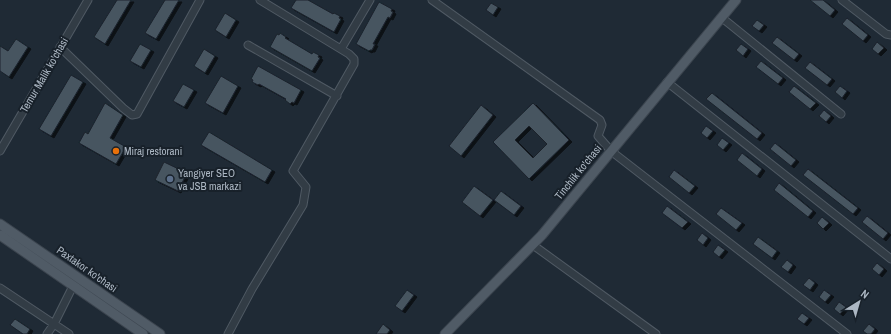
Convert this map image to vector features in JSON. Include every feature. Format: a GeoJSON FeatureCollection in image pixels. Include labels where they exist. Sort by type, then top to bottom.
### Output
{"type":"FeatureCollection","features":[{"type":"Feature","properties":{"kind":"main road","name":"Tinchlik ko'chasi"},"geometry":{"type":"LineString","coordinates":[[445,334],[542,235],[736,0]]}},
{"type":"Feature","properties":{"kind":"main road","name":"Paxtakor ko'chasi"},"geometry":{"type":"LineString","coordinates":[[0,224],[160,334]]}},
{"type":"Feature","properties":{"kind":"main road","name":"Paxtakor ko'chasi"},"geometry":{"type":"LineString","coordinates":[[0,235],[143,334]]}},
{"type":"Feature","properties":{"kind":"street","name":"Temur Malik ko'chasi"},"geometry":{"type":"LineString","coordinates":[[0,151],[88,0]]}},
{"type":"Feature","properties":{"kind":"street"},"geometry":{"type":"LineString","coordinates":[[60,47],[122,108],[132,115],[137,114],[200,0]]}},
{"type":"Feature","properties":{"kind":"street"},"geometry":{"type":"LineString","coordinates":[[228,334],[252,289],[303,205],[306,187],[293,171],[354,64],[354,59],[350,54],[260,0]]}},
{"type":"Feature","properties":{"kind":"street"},"geometry":{"type":"LineString","coordinates":[[341,49],[370,0]]}},
{"type":"Feature","properties":{"kind":"street"},"geometry":{"type":"LineString","coordinates":[[432,0],[600,120],[602,125],[598,136],[611,151],[846,334]]}},
{"type":"Feature","properties":{"kind":"street"},"geometry":{"type":"LineString","coordinates":[[842,0],[886,34],[891,35]]}},
{"type":"Feature","properties":{"kind":"street"},"geometry":{"type":"LineString","coordinates":[[721,17],[840,114]]}},
{"type":"Feature","properties":{"kind":"street"},"geometry":{"type":"LineString","coordinates":[[248,45],[337,96]]}},
{"type":"Feature","properties":{"kind":"street"},"geometry":{"type":"LineString","coordinates":[[668,82],[891,259]]}},
{"type":"Feature","properties":{"kind":"street"},"geometry":{"type":"LineString","coordinates":[[533,245],[656,334]]}},
{"type":"Feature","properties":{"kind":"street"},"geometry":{"type":"LineString","coordinates":[[47,334],[74,286]]}},
{"type":"Feature","properties":{"kind":"street"},"geometry":{"type":"LineString","coordinates":[[0,288],[69,334]]}},
{"type":"Feature","properties":{"kind":"building"},"geometry":{"type":"Polygon","coordinates":[[[117,0],[131,0],[105,44],[94,37],[117,0]]]}},
{"type":"Feature","properties":{"kind":"building"},"geometry":{"type":"Polygon","coordinates":[[[165,0],[179,0],[156,39],[145,33],[165,0]]]}},
{"type":"Feature","properties":{"kind":"building"},"geometry":{"type":"Polygon","coordinates":[[[296,0],[308,0],[333,14],[334,13],[340,16],[339,18],[341,19],[334,32],[291,8],[296,0]]]}},
{"type":"Feature","properties":{"kind":"building"},"geometry":{"type":"Polygon","coordinates":[[[810,0],[823,0],[835,10],[830,16],[810,0]]]}},
{"type":"Feature","properties":{"kind":"building"},"geometry":{"type":"Polygon","coordinates":[[[379,2],[392,9],[391,11],[393,12],[390,18],[388,17],[373,44],[375,44],[372,50],[369,51],[356,44],[379,2]]]}},
{"type":"Feature","properties":{"kind":"building"},"geometry":{"type":"Polygon","coordinates":[[[491,3],[498,7],[493,15],[486,10],[491,3]]]}},
{"type":"Feature","properties":{"kind":"building"},"geometry":{"type":"Polygon","coordinates":[[[225,13],[236,20],[226,37],[215,30],[225,13]]]}},
{"type":"Feature","properties":{"kind":"building"},"geometry":{"type":"Polygon","coordinates":[[[847,18],[868,35],[863,41],[842,24],[847,18]]]}},
{"type":"Feature","properties":{"kind":"building"},"geometry":{"type":"Polygon","coordinates":[[[757,20],[764,25],[759,31],[752,26],[757,20]]]}},
{"type":"Feature","properties":{"kind":"building"},"geometry":{"type":"Polygon","coordinates":[[[280,33],[286,37],[285,38],[312,54],[313,52],[319,55],[318,57],[320,58],[312,71],[270,47],[277,34],[279,35],[280,33]]]}},
{"type":"Feature","properties":{"kind":"building"},"geometry":{"type":"Polygon","coordinates":[[[777,37],[799,54],[794,60],[772,43],[777,37]]]}},
{"type":"Feature","properties":{"kind":"building"},"geometry":{"type":"Polygon","coordinates":[[[16,39],[28,47],[9,77],[0,71],[0,46],[8,51],[16,39]]]}},
{"type":"Feature","properties":{"kind":"building"},"geometry":{"type":"Polygon","coordinates":[[[877,42],[884,48],[878,54],[872,49],[877,42]]]}},
{"type":"Feature","properties":{"kind":"building"},"geometry":{"type":"Polygon","coordinates":[[[140,44],[151,50],[141,67],[130,61],[140,44]]]}},
{"type":"Feature","properties":{"kind":"building"},"geometry":{"type":"Polygon","coordinates":[[[741,44],[748,49],[743,56],[736,50],[741,44]]]}},
{"type":"Feature","properties":{"kind":"building"},"geometry":{"type":"Polygon","coordinates":[[[204,49],[215,56],[205,73],[194,66],[204,49]]]}},
{"type":"Feature","properties":{"kind":"building"},"geometry":{"type":"Polygon","coordinates":[[[761,61],[783,78],[778,84],[756,67],[761,61]]]}},
{"type":"Feature","properties":{"kind":"building"},"geometry":{"type":"Polygon","coordinates":[[[810,62],[832,79],[827,85],[805,68],[810,62]]]}},
{"type":"Feature","properties":{"kind":"building"},"geometry":{"type":"Polygon","coordinates":[[[258,66],[301,90],[294,103],[292,102],[290,104],[285,100],[286,99],[259,84],[258,85],[252,82],[253,80],[251,79],[258,66]]]}},
{"type":"Feature","properties":{"kind":"building"},"geometry":{"type":"Polygon","coordinates":[[[71,75],[83,82],[51,136],[39,129],[71,75]]]}},
{"type":"Feature","properties":{"kind":"building"},"geometry":{"type":"Polygon","coordinates":[[[221,76],[238,86],[223,113],[205,103],[221,76]]]}},
{"type":"Feature","properties":{"kind":"building"},"geometry":{"type":"Polygon","coordinates":[[[183,84],[194,90],[184,107],[173,101],[183,84]]]}},
{"type":"Feature","properties":{"kind":"building"},"geometry":{"type":"Polygon","coordinates":[[[794,86],[816,103],[810,109],[789,92],[794,86]]]}},
{"type":"Feature","properties":{"kind":"building"},"geometry":{"type":"Polygon","coordinates":[[[840,86],[847,91],[842,98],[835,92],[840,86]]]}},
{"type":"Feature","properties":{"kind":"building"},"geometry":{"type":"Polygon","coordinates":[[[712,93],[762,133],[757,139],[706,99],[712,93]]]}},
{"type":"Feature","properties":{"kind":"building"},"geometry":{"type":"Polygon","coordinates":[[[105,103],[123,115],[110,138],[126,147],[116,164],[79,143],[85,132],[88,134],[105,103]]]}},
{"type":"Feature","properties":{"kind":"building"},"geometry":{"type":"Polygon","coordinates":[[[533,103],[569,140],[529,179],[493,142],[533,103]],[[529,126],[515,140],[533,158],[547,144],[529,126]]]}},
{"type":"Feature","properties":{"kind":"building"},"geometry":{"type":"Polygon","coordinates":[[[481,105],[493,115],[461,156],[449,146],[481,105]]]}},
{"type":"Feature","properties":{"kind":"building"},"geometry":{"type":"Polygon","coordinates":[[[824,110],[831,116],[826,122],[819,116],[824,110]]]}},
{"type":"Feature","properties":{"kind":"building"},"geometry":{"type":"Polygon","coordinates":[[[706,126],[713,131],[707,138],[701,133],[706,126]]]}},
{"type":"Feature","properties":{"kind":"building"},"geometry":{"type":"Polygon","coordinates":[[[209,132],[272,170],[265,182],[201,145],[209,132]]]}},
{"type":"Feature","properties":{"kind":"building"},"geometry":{"type":"Polygon","coordinates":[[[722,138],[729,143],[723,150],[717,145],[722,138]]]}},
{"type":"Feature","properties":{"kind":"building"},"geometry":{"type":"Polygon","coordinates":[[[775,143],[796,160],[791,166],[770,149],[775,143]]]}},
{"type":"Feature","properties":{"kind":"building"},"geometry":{"type":"Polygon","coordinates":[[[742,153],[762,169],[757,176],[737,160],[742,153]]]}},
{"type":"Feature","properties":{"kind":"building"},"geometry":{"type":"Polygon","coordinates":[[[164,162],[187,173],[178,191],[155,180],[164,162]]]}},
{"type":"Feature","properties":{"kind":"building"},"geometry":{"type":"Polygon","coordinates":[[[808,169],[858,208],[853,214],[803,175],[808,169]]]}},
{"type":"Feature","properties":{"kind":"building"},"geometry":{"type":"Polygon","coordinates":[[[674,170],[695,186],[689,193],[669,177],[674,170]]]}},
{"type":"Feature","properties":{"kind":"building"},"geometry":{"type":"Polygon","coordinates":[[[779,183],[813,211],[808,217],[774,190],[779,183]]]}},
{"type":"Feature","properties":{"kind":"building"},"geometry":{"type":"Polygon","coordinates":[[[474,186],[493,200],[480,216],[462,202],[474,186]]]}},
{"type":"Feature","properties":{"kind":"building"},"geometry":{"type":"Polygon","coordinates":[[[501,191],[521,206],[514,215],[494,200],[501,191]]]}},
{"type":"Feature","properties":{"kind":"building"},"geometry":{"type":"Polygon","coordinates":[[[667,206],[688,222],[682,228],[662,213],[667,206]]]}},
{"type":"Feature","properties":{"kind":"building"},"geometry":{"type":"Polygon","coordinates":[[[721,208],[742,223],[736,230],[716,214],[721,208]]]}},
{"type":"Feature","properties":{"kind":"building"},"geometry":{"type":"Polygon","coordinates":[[[867,216],[888,233],[883,239],[862,222],[867,216]]]}},
{"type":"Feature","properties":{"kind":"building"},"geometry":{"type":"Polygon","coordinates":[[[822,217],[829,223],[823,229],[817,223],[822,217]]]}},
{"type":"Feature","properties":{"kind":"building"},"geometry":{"type":"Polygon","coordinates":[[[702,233],[708,238],[703,245],[697,240],[702,233]]]}},
{"type":"Feature","properties":{"kind":"building"},"geometry":{"type":"Polygon","coordinates":[[[758,237],[777,251],[772,258],[753,244],[758,237]]]}},
{"type":"Feature","properties":{"kind":"building"},"geometry":{"type":"Polygon","coordinates":[[[718,245],[725,250],[719,257],[713,252],[718,245]]]}},
{"type":"Feature","properties":{"kind":"building"},"geometry":{"type":"Polygon","coordinates":[[[787,260],[793,265],[788,272],[781,267],[787,260]]]}},
{"type":"Feature","properties":{"kind":"building"},"geometry":{"type":"Polygon","coordinates":[[[877,263],[884,269],[879,275],[872,269],[877,263]]]}},
{"type":"Feature","properties":{"kind":"building"},"geometry":{"type":"Polygon","coordinates":[[[809,278],[815,283],[810,290],[803,285],[809,278]]]}},
{"type":"Feature","properties":{"kind":"building"},"geometry":{"type":"Polygon","coordinates":[[[407,290],[414,295],[402,311],[395,306],[407,290]]]}},
{"type":"Feature","properties":{"kind":"building"},"geometry":{"type":"Polygon","coordinates":[[[824,290],[831,295],[825,302],[819,297],[824,290]]]}},
{"type":"Feature","properties":{"kind":"building"},"geometry":{"type":"Polygon","coordinates":[[[839,302],[846,307],[840,314],[834,309],[839,302]]]}},
{"type":"Feature","properties":{"kind":"building"},"geometry":{"type":"Polygon","coordinates":[[[802,313],[809,318],[804,324],[797,319],[802,313]]]}},
{"type":"Feature","properties":{"kind":"building"},"geometry":{"type":"Polygon","coordinates":[[[15,319],[30,329],[27,334],[23,334],[10,325],[15,319]]]}},
{"type":"Feature","properties":{"kind":"building"},"geometry":{"type":"Polygon","coordinates":[[[383,324],[390,330],[387,334],[376,334],[383,324]]]}},
{"type":"Feature","properties":{"kind":"building"},"geometry":{"type":"Polygon","coordinates":[[[869,324],[875,329],[871,334],[867,334],[863,331],[869,324]]]}},
{"type":"Feature","properties":{"kind":"place","name":"Miraj restorani"},"geometry":{"type":"Point","coordinates":[116,151]}},
{"type":"Feature","properties":{"kind":"place","name":"Yangiyer SEO va JSB markazi"},"geometry":{"type":"Point","coordinates":[170,179]}}]}
